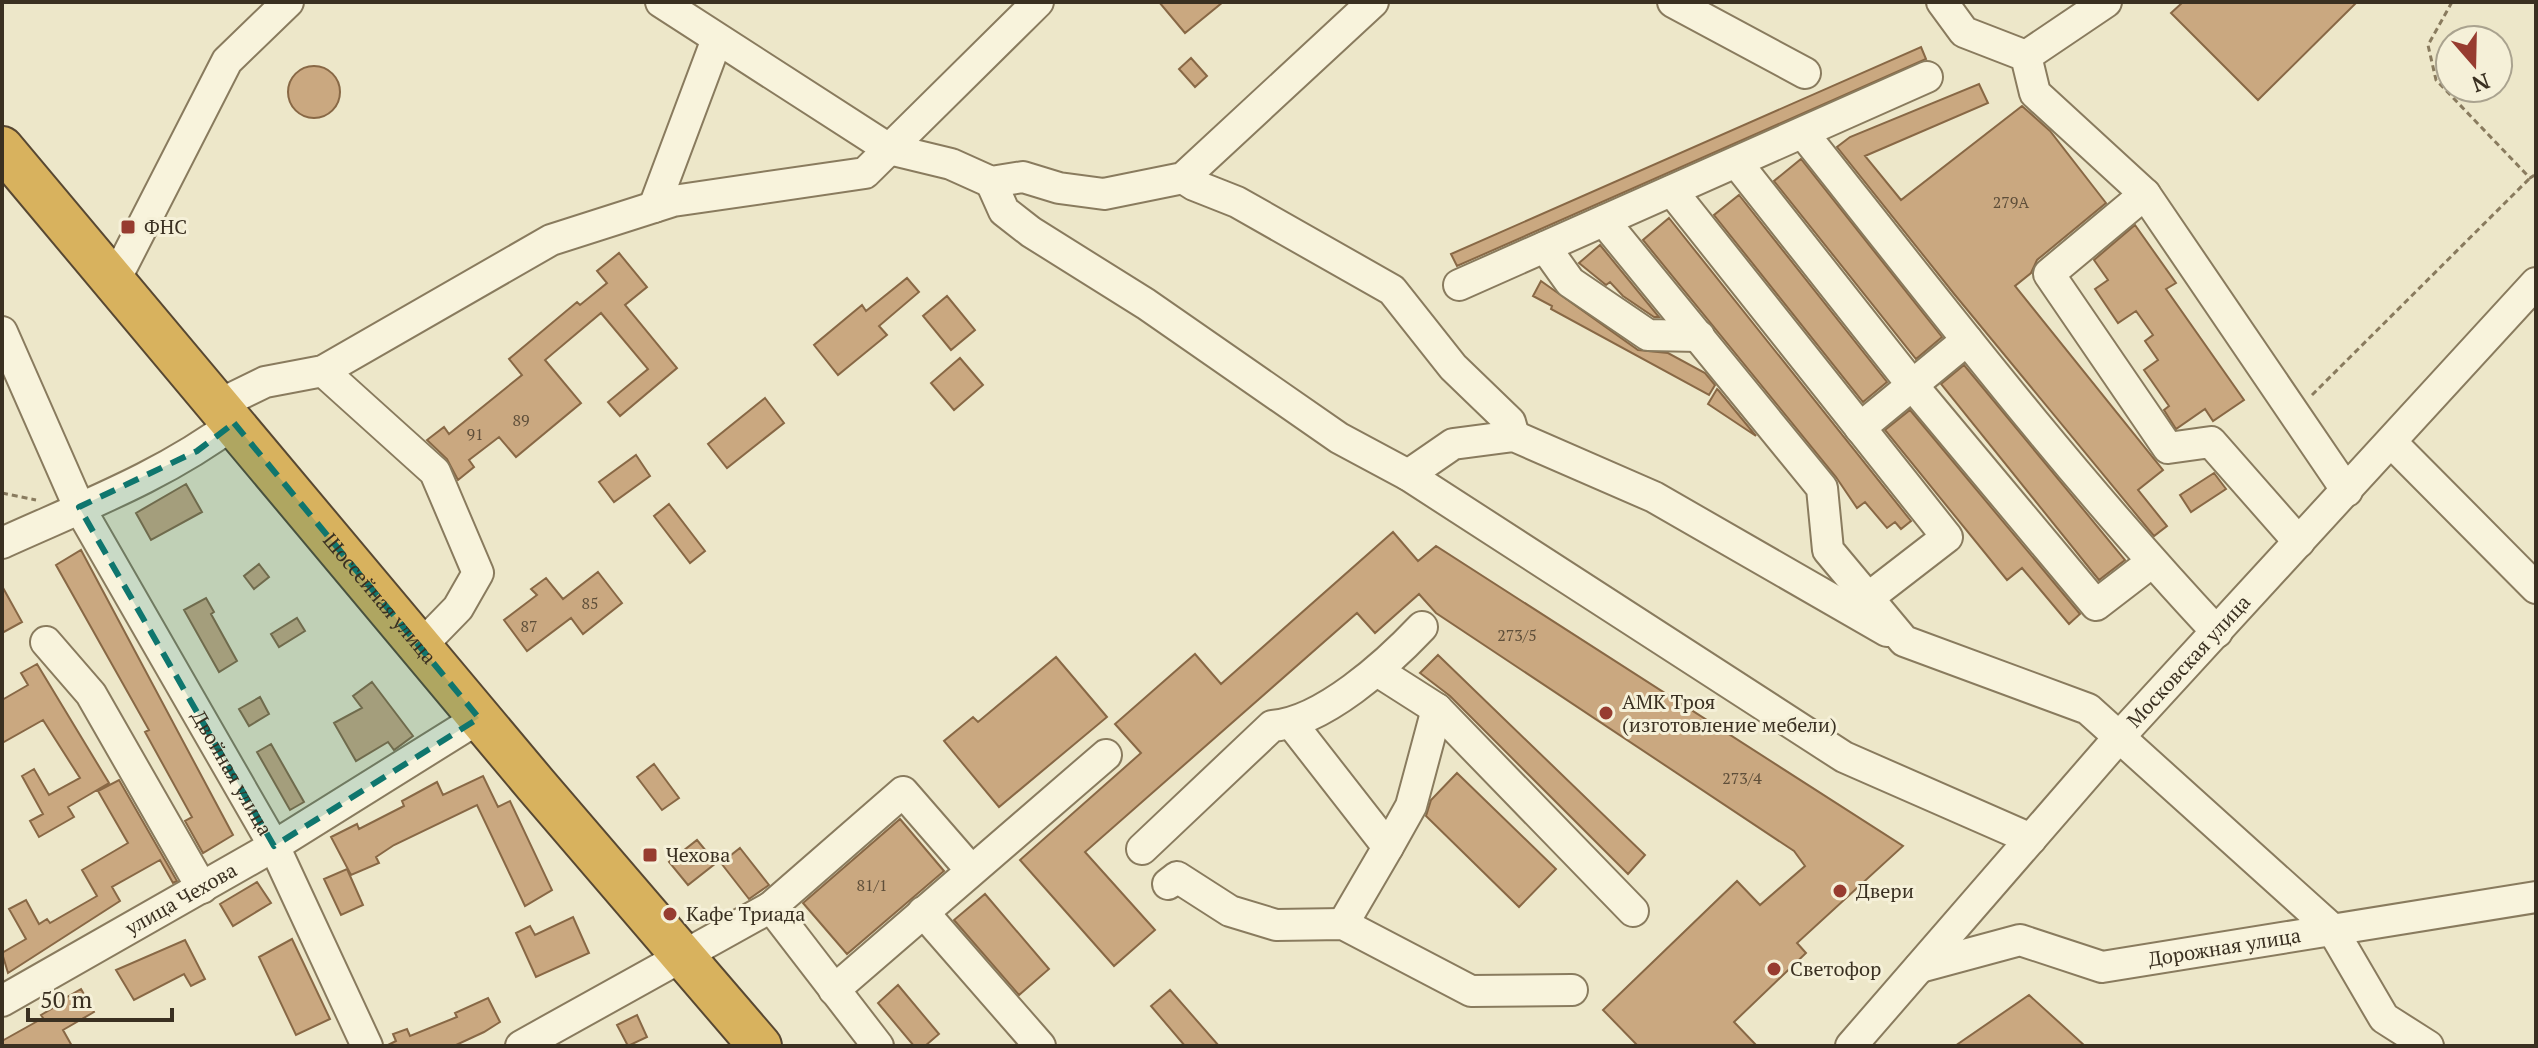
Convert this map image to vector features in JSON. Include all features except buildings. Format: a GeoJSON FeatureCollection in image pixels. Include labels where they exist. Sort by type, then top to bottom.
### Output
{"type":"FeatureCollection","features":[{"type":"Feature","properties":{"kind":"highway","name":"Шоссейная улица"},"geometry":{"type":"LineString","coordinates":[[2,148],[479,718],[760,1046]]}},
{"type":"Feature","properties":{"kind":"street"},"geometry":{"type":"LineString","coordinates":[[115,280],[227,61],[288,2]]}},
{"type":"Feature","properties":{"kind":"street"},"geometry":{"type":"LineString","coordinates":[[661,2],[889,149],[951,164],[991,182],[1023,177],[1059,188],[1104,194],[1183,178],[1373,2]]}},
{"type":"Feature","properties":{"kind":"street"},"geometry":{"type":"LineString","coordinates":[[2,543],[197,451],[226,414],[265,382],[323,371],[551,240],[673,201],[865,173],[1038,2]]}},
{"type":"Feature","properties":{"kind":"street"},"geometry":{"type":"LineString","coordinates":[[1673,2],[1805,73]]}},
{"type":"Feature","properties":{"kind":"street"},"geometry":{"type":"LineString","coordinates":[[1942,2],[1964,32],[2026,56]]}},
{"type":"Feature","properties":{"kind":"street"},"geometry":{"type":"LineString","coordinates":[[2026,56],[2106,2]]}},
{"type":"Feature","properties":{"kind":"street"},"geometry":{"type":"LineString","coordinates":[[654,207],[717,39]]}},
{"type":"Feature","properties":{"kind":"street"},"geometry":{"type":"LineString","coordinates":[[2026,56],[2035,93],[2145,194],[2347,491]]}},
{"type":"Feature","properties":{"kind":"street"},"geometry":{"type":"LineString","coordinates":[[1459,285],[1927,77]]}},
{"type":"Feature","properties":{"kind":"street"},"geometry":{"type":"LineString","coordinates":[[1803,133],[1967,340],[2152,562],[2217,632]]}},
{"type":"Feature","properties":{"kind":"street"},"geometry":{"type":"LineString","coordinates":[[1737,163],[1913,386],[2096,605],[2152,562]]}},
{"type":"Feature","properties":{"kind":"street"},"geometry":{"type":"LineString","coordinates":[[1183,178],[1237,202],[1392,290],[1453,367],[1510,422],[1514,436]]}},
{"type":"Feature","properties":{"kind":"street"},"geometry":{"type":"LineString","coordinates":[[991,182],[1004,211],[1031,232],[1146,304],[1339,438],[1408,475],[1844,757],[2031,839]]}},
{"type":"Feature","properties":{"kind":"street"},"geometry":{"type":"LineString","coordinates":[[1672,191],[1947,537],[1868,598]]}},
{"type":"Feature","properties":{"kind":"street"},"geometry":{"type":"LineString","coordinates":[[2145,194],[2049,274],[2168,448],[2211,442],[2299,542]]}},
{"type":"Feature","properties":{"kind":"street"},"geometry":{"type":"LineString","coordinates":[[1604,221],[1822,488],[1828,550],[1904,641]]}},
{"type":"Feature","properties":{"kind":"street"},"geometry":{"type":"LineString","coordinates":[[1545,247],[1570,282],[1648,335],[1699,336]]}},
{"type":"Feature","properties":{"kind":"street","name":"Московская улица"},"geometry":{"type":"LineString","coordinates":[[1851,1046],[2121,735],[2536,283]]}},
{"type":"Feature","properties":{"kind":"street","name":"Двойная улица"},"geometry":{"type":"LineString","coordinates":[[2,332],[79,507],[274,846],[367,1046]]}},
{"type":"Feature","properties":{"kind":"street"},"geometry":{"type":"LineString","coordinates":[[1860,428],[1967,340]]}},
{"type":"Feature","properties":{"kind":"street"},"geometry":{"type":"LineString","coordinates":[[323,371],[435,472],[478,573],[458,608],[420,647]]}},
{"type":"Feature","properties":{"kind":"street"},"geometry":{"type":"LineString","coordinates":[[1408,475],[1453,444],[1514,436],[1654,497],[1904,641],[2088,709],[2121,735],[2332,929],[2384,1018],[2428,1046]]}},
{"type":"Feature","properties":{"kind":"street"},"geometry":{"type":"LineString","coordinates":[[2392,443],[2536,588]]}},
{"type":"Feature","properties":{"kind":"street"},"geometry":{"type":"LineString","coordinates":[[1142,849],[1272,726],[1292,724],[1379,672],[1422,627]]}},
{"type":"Feature","properties":{"kind":"street"},"geometry":{"type":"LineString","coordinates":[[46,642],[91,694],[202,888]]}},
{"type":"Feature","properties":{"kind":"street"},"geometry":{"type":"LineString","coordinates":[[1379,672],[1437,709],[1633,911]]}},
{"type":"Feature","properties":{"kind":"street"},"geometry":{"type":"LineString","coordinates":[[1343,924],[1411,806],[1437,709]]}},
{"type":"Feature","properties":{"kind":"street","name":"улица Чехова"},"geometry":{"type":"LineString","coordinates":[[2,1001],[274,846],[479,718]]}},
{"type":"Feature","properties":{"kind":"street"},"geometry":{"type":"LineString","coordinates":[[1292,724],[1388,847]]}},
{"type":"Feature","properties":{"kind":"street"},"geometry":{"type":"LineString","coordinates":[[834,990],[970,869],[1106,755]]}},
{"type":"Feature","properties":{"kind":"street"},"geometry":{"type":"LineString","coordinates":[[521,1046],[771,907],[903,792],[970,869]]}},
{"type":"Feature","properties":{"kind":"street"},"geometry":{"type":"LineString","coordinates":[[1168,884],[1177,877],[1230,911],[1276,925],[1343,924],[1471,991],[1572,990]]}},
{"type":"Feature","properties":{"kind":"street","name":"Дорожная улица"},"geometry":{"type":"LineString","coordinates":[[1920,967],[2020,940],[2102,967],[2536,897]]}},
{"type":"Feature","properties":{"kind":"street"},"geometry":{"type":"LineString","coordinates":[[771,907],[878,1046]]}},
{"type":"Feature","properties":{"kind":"street"},"geometry":{"type":"LineString","coordinates":[[923,912],[1040,1046]]}},
{"type":"Feature","properties":{"kind":"path"},"geometry":{"type":"LineString","coordinates":[[2452,2],[2428,45],[2436,80],[2530,178]]}},
{"type":"Feature","properties":{"kind":"path"},"geometry":{"type":"LineString","coordinates":[[2294,413],[2536,174]]}},
{"type":"Feature","properties":{"kind":"highlighted area"},"geometry":{"type":"Polygon","coordinates":[[[234,423],[479,718],[274,846],[79,507],[197,451],[234,423]]]}},
{"type":"Feature","properties":{"kind":"place","name":"ФНС"},"geometry":{"type":"Point","coordinates":[128,227]}},
{"type":"Feature","properties":{"kind":"place","name":"АМК Троя (изготовление мебели)"},"geometry":{"type":"Point","coordinates":[1606,713]}},
{"type":"Feature","properties":{"kind":"place","name":"Чехова"},"geometry":{"type":"Point","coordinates":[650,855]}},
{"type":"Feature","properties":{"kind":"place","name":"Двери"},"geometry":{"type":"Point","coordinates":[1840,891]}},
{"type":"Feature","properties":{"kind":"place","name":"Кафе Триада"},"geometry":{"type":"Point","coordinates":[670,914]}},
{"type":"Feature","properties":{"kind":"place","name":"Светофор"},"geometry":{"type":"Point","coordinates":[1774,969]}}]}
